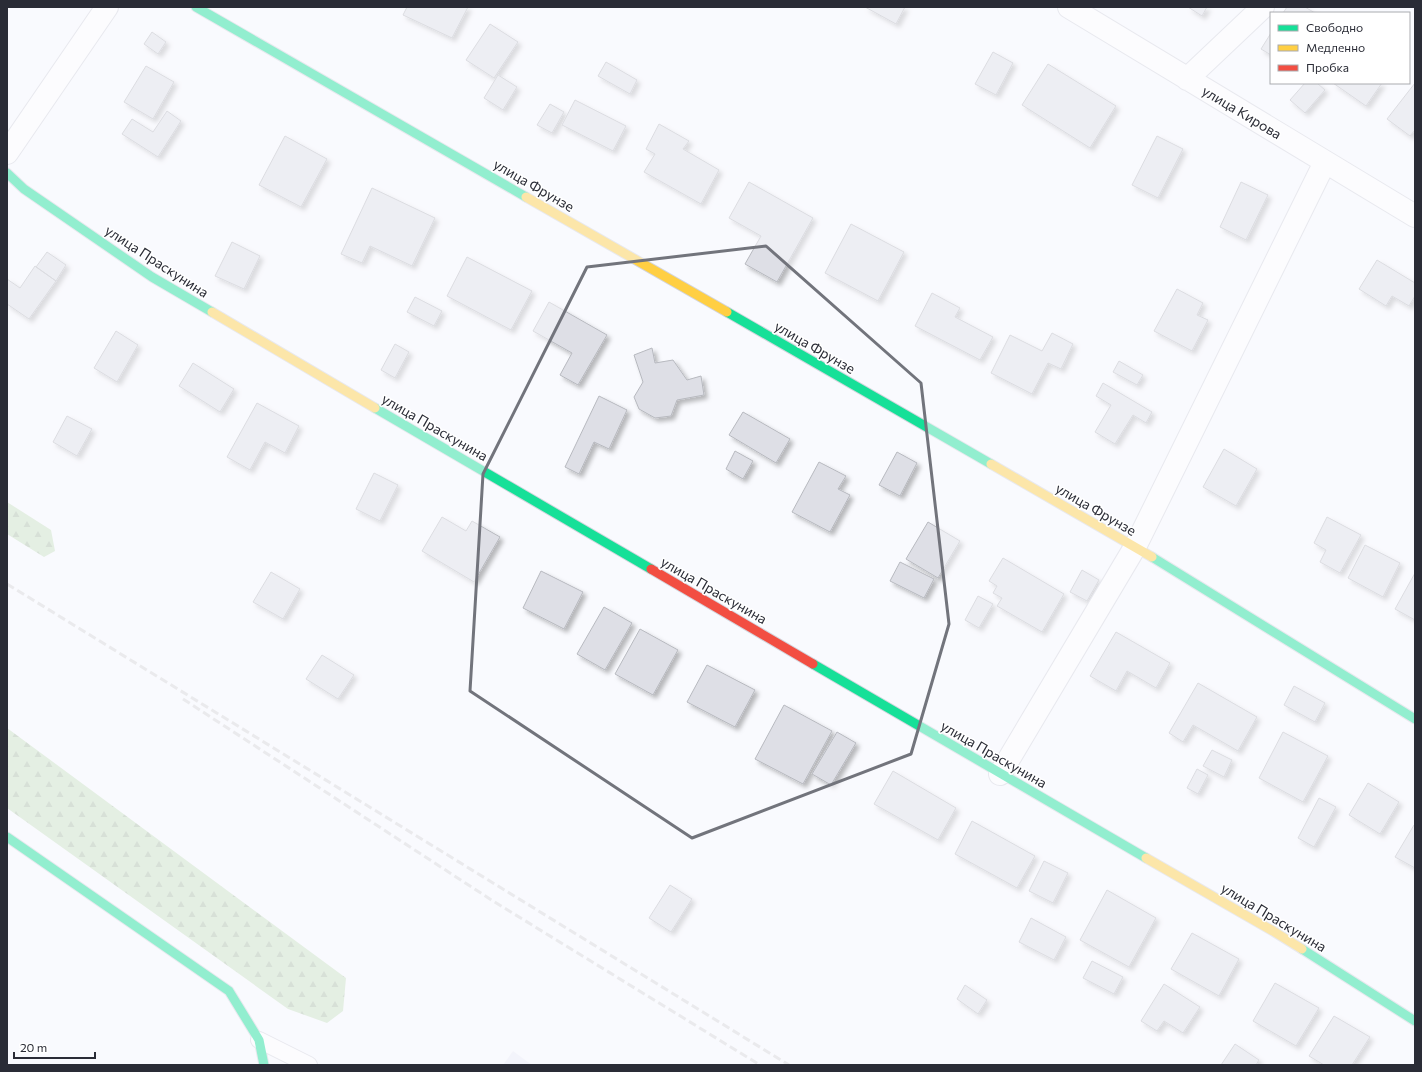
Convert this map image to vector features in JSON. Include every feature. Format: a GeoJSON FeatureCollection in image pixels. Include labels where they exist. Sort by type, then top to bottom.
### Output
{"type":"FeatureCollection","features":[{"type":"Feature","properties":{"kind":"street"},"geometry":{"type":"LineString","coordinates":[[7,152],[107,7]]}},
{"type":"Feature","properties":{"kind":"street","name":"улица Фрунзе"},"geometry":{"type":"LineString","coordinates":[[196,7],[1135,547],[1415,719]]}},
{"type":"Feature","properties":{"kind":"street","name":"улица Кирова"},"geometry":{"type":"LineString","coordinates":[[1069,7],[1415,216]]}},
{"type":"Feature","properties":{"kind":"street"},"geometry":{"type":"LineString","coordinates":[[1187,78],[1262,7]]}},
{"type":"Feature","properties":{"kind":"street"},"geometry":{"type":"LineString","coordinates":[[1000,774],[1135,547],[1325,162]]}},
{"type":"Feature","properties":{"kind":"street","name":"улица Праскунина"},"geometry":{"type":"LineString","coordinates":[[7,173],[24,189],[152,278],[1000,774],[1273,931],[1415,1021]]}},
{"type":"Feature","properties":{"kind":"street"},"geometry":{"type":"LineString","coordinates":[[7,837],[229,991],[259,1040],[264,1065]]}},
{"type":"Feature","properties":{"kind":"lane"},"geometry":{"type":"LineString","coordinates":[[259,1040],[309,1065]]}},
{"type":"Feature","properties":{"kind":"highlighted area"},"geometry":{"type":"Polygon","coordinates":[[[766,246],[921,383],[949,624],[911,754],[692,838],[470,691],[483,474],[587,267],[766,246]]]}},
{"type":"Feature","properties":{"kind":"shaded area"},"geometry":{"type":"Polygon","coordinates":[[[513,1051],[532,1065],[503,1065],[513,1051]]]}},
{"type":"Feature","properties":{"kind":"green space"},"geometry":{"type":"Polygon","coordinates":[[[7,502],[51,530],[55,551],[44,557],[7,534],[7,502]]]}},
{"type":"Feature","properties":{"kind":"green space"},"geometry":{"type":"Polygon","coordinates":[[[7,728],[346,978],[343,1011],[327,1023],[288,1009],[7,808],[7,728]]]}},
{"type":"Feature","properties":{"kind":"building"},"geometry":{"type":"Polygon","coordinates":[[[407,7],[468,7],[452,38],[403,15],[407,7]]]}},
{"type":"Feature","properties":{"kind":"building"},"geometry":{"type":"Polygon","coordinates":[[[865,7],[905,7],[896,24],[865,7]]]}},
{"type":"Feature","properties":{"kind":"building"},"geometry":{"type":"Polygon","coordinates":[[[1188,7],[1207,7],[1202,16],[1188,7]]]}},
{"type":"Feature","properties":{"kind":"building"},"geometry":{"type":"Polygon","coordinates":[[[1287,7],[1305,7],[1313,12],[1284,12],[1287,7]]]}},
{"type":"Feature","properties":{"kind":"building"},"geometry":{"type":"Polygon","coordinates":[[[490,24],[518,42],[494,78],[466,60],[490,24]]]}},
{"type":"Feature","properties":{"kind":"building"},"geometry":{"type":"Polygon","coordinates":[[[152,32],[166,42],[158,54],[144,44],[152,32]]]}},
{"type":"Feature","properties":{"kind":"building"},"geometry":{"type":"Polygon","coordinates":[[[1270,35],[1270,54],[1261,49],[1270,35]]]}},
{"type":"Feature","properties":{"kind":"building"},"geometry":{"type":"Polygon","coordinates":[[[993,52],[1013,63],[996,95],[975,84],[993,52]]]}},
{"type":"Feature","properties":{"kind":"building"},"geometry":{"type":"Polygon","coordinates":[[[606,62],[637,80],[630,94],[598,76],[606,62]]]}},
{"type":"Feature","properties":{"kind":"building"},"geometry":{"type":"Polygon","coordinates":[[[1048,64],[1116,106],[1090,148],[1022,105],[1048,64]]]}},
{"type":"Feature","properties":{"kind":"building"},"geometry":{"type":"Polygon","coordinates":[[[146,66],[174,82],[153,119],[124,102],[146,66]]]}},
{"type":"Feature","properties":{"kind":"building"},"geometry":{"type":"Polygon","coordinates":[[[498,75],[517,87],[503,110],[484,98],[498,75]]]}},
{"type":"Feature","properties":{"kind":"building"},"geometry":{"type":"Polygon","coordinates":[[[1415,83],[1415,130],[1410,136],[1387,119],[1415,83]]]}},
{"type":"Feature","properties":{"kind":"building"},"geometry":{"type":"Polygon","coordinates":[[[1304,84],[1318,84],[1325,90],[1305,113],[1290,100],[1304,84]]]}},
{"type":"Feature","properties":{"kind":"building"},"geometry":{"type":"Polygon","coordinates":[[[1334,84],[1381,84],[1366,106],[1334,84]]]}},
{"type":"Feature","properties":{"kind":"building"},"geometry":{"type":"Polygon","coordinates":[[[575,100],[626,126],[613,151],[562,125],[575,100]]]}},
{"type":"Feature","properties":{"kind":"building"},"geometry":{"type":"Polygon","coordinates":[[[550,104],[564,112],[552,133],[537,125],[550,104]]]}},
{"type":"Feature","properties":{"kind":"building"},"geometry":{"type":"Polygon","coordinates":[[[167,111],[181,121],[158,157],[122,134],[132,119],[153,132],[167,111]]]}},
{"type":"Feature","properties":{"kind":"building"},"geometry":{"type":"Polygon","coordinates":[[[659,124],[689,141],[683,149],[719,170],[701,204],[644,172],[655,154],[646,149],[659,124]]]}},
{"type":"Feature","properties":{"kind":"building"},"geometry":{"type":"Polygon","coordinates":[[[285,136],[327,159],[301,207],[259,185],[285,136]]]}},
{"type":"Feature","properties":{"kind":"building"},"geometry":{"type":"Polygon","coordinates":[[[1157,136],[1183,149],[1158,198],[1132,185],[1157,136]]]}},
{"type":"Feature","properties":{"kind":"building"},"geometry":{"type":"Polygon","coordinates":[[[749,182],[813,218],[777,282],[745,264],[761,236],[729,218],[749,182]]]}},
{"type":"Feature","properties":{"kind":"building"},"geometry":{"type":"Polygon","coordinates":[[[1241,182],[1268,195],[1246,240],[1220,227],[1241,182]]]}},
{"type":"Feature","properties":{"kind":"building"},"geometry":{"type":"Polygon","coordinates":[[[372,188],[435,218],[412,266],[370,246],[362,263],[341,254],[372,188]]]}},
{"type":"Feature","properties":{"kind":"building"},"geometry":{"type":"Polygon","coordinates":[[[851,224],[904,252],[878,301],[825,273],[851,224]]]}},
{"type":"Feature","properties":{"kind":"building"},"geometry":{"type":"Polygon","coordinates":[[[232,242],[260,256],[244,289],[215,276],[232,242]]]}},
{"type":"Feature","properties":{"kind":"building"},"geometry":{"type":"Polygon","coordinates":[[[47,252],[66,265],[56,281],[36,267],[47,252]]]}},
{"type":"Feature","properties":{"kind":"building"},"geometry":{"type":"Polygon","coordinates":[[[467,257],[532,291],[511,330],[447,296],[467,257]]]}},
{"type":"Feature","properties":{"kind":"building"},"geometry":{"type":"Polygon","coordinates":[[[1377,260],[1415,283],[1415,296],[1409,306],[1392,296],[1386,306],[1359,289],[1377,260]]]}},
{"type":"Feature","properties":{"kind":"building"},"geometry":{"type":"Polygon","coordinates":[[[35,266],[56,281],[29,319],[7,304],[7,279],[20,288],[35,266]]]}},
{"type":"Feature","properties":{"kind":"building"},"geometry":{"type":"Polygon","coordinates":[[[1177,289],[1203,303],[1197,315],[1208,320],[1192,351],[1154,331],[1177,289]]]}},
{"type":"Feature","properties":{"kind":"building"},"geometry":{"type":"Polygon","coordinates":[[[932,293],[960,308],[955,317],[993,337],[980,360],[915,326],[932,293]]]}},
{"type":"Feature","properties":{"kind":"building"},"geometry":{"type":"Polygon","coordinates":[[[415,297],[442,311],[434,326],[407,312],[415,297]]]}},
{"type":"Feature","properties":{"kind":"building"},"geometry":{"type":"Polygon","coordinates":[[[549,302],[607,335],[578,385],[560,375],[572,353],[533,331],[549,302]]]}},
{"type":"Feature","properties":{"kind":"building"},"geometry":{"type":"Polygon","coordinates":[[[116,331],[138,345],[117,382],[94,368],[116,331]]]}},
{"type":"Feature","properties":{"kind":"building"},"geometry":{"type":"Polygon","coordinates":[[[1052,333],[1073,344],[1061,369],[1048,363],[1032,394],[991,373],[1010,335],[1042,351],[1052,333]]]}},
{"type":"Feature","properties":{"kind":"building"},"geometry":{"type":"Polygon","coordinates":[[[395,344],[409,352],[395,378],[381,370],[395,344]]]}},
{"type":"Feature","properties":{"kind":"building"},"geometry":{"type":"Polygon","coordinates":[[[652,348],[655,363],[673,360],[687,380],[701,376],[704,395],[677,400],[671,416],[655,418],[639,409],[634,397],[643,382],[634,355],[652,348]]]}},
{"type":"Feature","properties":{"kind":"building"},"geometry":{"type":"Polygon","coordinates":[[[1119,361],[1143,375],[1137,385],[1113,372],[1119,361]]]}},
{"type":"Feature","properties":{"kind":"building"},"geometry":{"type":"Polygon","coordinates":[[[193,363],[234,389],[220,412],[179,386],[193,363]]]}},
{"type":"Feature","properties":{"kind":"building"},"geometry":{"type":"Polygon","coordinates":[[[1103,383],[1152,412],[1146,423],[1133,415],[1115,444],[1095,432],[1111,405],[1096,396],[1103,383]]]}},
{"type":"Feature","properties":{"kind":"building"},"geometry":{"type":"Polygon","coordinates":[[[599,396],[627,410],[609,449],[594,442],[579,474],[565,467],[599,396]]]}},
{"type":"Feature","properties":{"kind":"building"},"geometry":{"type":"Polygon","coordinates":[[[257,403],[299,426],[285,453],[265,442],[250,470],[227,457],[257,403]]]}},
{"type":"Feature","properties":{"kind":"building"},"geometry":{"type":"Polygon","coordinates":[[[743,412],[790,439],[776,463],[729,435],[743,412]]]}},
{"type":"Feature","properties":{"kind":"building"},"geometry":{"type":"Polygon","coordinates":[[[67,416],[92,429],[77,456],[53,442],[67,416]]]}},
{"type":"Feature","properties":{"kind":"building"},"geometry":{"type":"Polygon","coordinates":[[[1224,449],[1257,469],[1236,506],[1203,487],[1224,449]]]}},
{"type":"Feature","properties":{"kind":"building"},"geometry":{"type":"Polygon","coordinates":[[[735,451],[753,461],[743,479],[726,469],[735,451]]]}},
{"type":"Feature","properties":{"kind":"building"},"geometry":{"type":"Polygon","coordinates":[[[897,452],[917,463],[900,496],[879,485],[897,452]]]}},
{"type":"Feature","properties":{"kind":"building"},"geometry":{"type":"Polygon","coordinates":[[[819,462],[846,476],[838,489],[850,495],[830,532],[792,512],[819,462]]]}},
{"type":"Feature","properties":{"kind":"building"},"geometry":{"type":"Polygon","coordinates":[[[374,473],[398,485],[380,521],[356,509],[374,473]]]}},
{"type":"Feature","properties":{"kind":"building"},"geometry":{"type":"Polygon","coordinates":[[[442,517],[466,531],[472,521],[500,537],[474,582],[422,551],[442,517]]]}},
{"type":"Feature","properties":{"kind":"building"},"geometry":{"type":"Polygon","coordinates":[[[1327,517],[1361,535],[1340,573],[1320,562],[1326,550],[1314,543],[1327,517]]]}},
{"type":"Feature","properties":{"kind":"building"},"geometry":{"type":"Polygon","coordinates":[[[928,522],[960,541],[938,578],[906,559],[928,522]]]}},
{"type":"Feature","properties":{"kind":"building"},"geometry":{"type":"Polygon","coordinates":[[[1365,545],[1400,563],[1383,597],[1348,578],[1365,545]]]}},
{"type":"Feature","properties":{"kind":"building"},"geometry":{"type":"Polygon","coordinates":[[[1003,558],[1064,594],[1042,632],[997,606],[1002,598],[993,593],[997,586],[989,581],[1003,558]]]}},
{"type":"Feature","properties":{"kind":"building"},"geometry":{"type":"Polygon","coordinates":[[[900,562],[934,579],[924,598],[890,581],[900,562]]]}},
{"type":"Feature","properties":{"kind":"building"},"geometry":{"type":"Polygon","coordinates":[[[1082,570],[1099,580],[1087,601],[1070,592],[1082,570]]]}},
{"type":"Feature","properties":{"kind":"building"},"geometry":{"type":"Polygon","coordinates":[[[541,571],[583,592],[564,629],[523,608],[541,571]]]}},
{"type":"Feature","properties":{"kind":"building"},"geometry":{"type":"Polygon","coordinates":[[[271,572],[300,589],[283,619],[253,602],[271,572]]]}},
{"type":"Feature","properties":{"kind":"building"},"geometry":{"type":"Polygon","coordinates":[[[1415,573],[1415,620],[1395,609],[1415,573]]]}},
{"type":"Feature","properties":{"kind":"building"},"geometry":{"type":"Polygon","coordinates":[[[978,596],[993,604],[979,628],[965,620],[978,596]]]}},
{"type":"Feature","properties":{"kind":"building"},"geometry":{"type":"Polygon","coordinates":[[[604,607],[632,623],[605,670],[577,654],[604,607]]]}},
{"type":"Feature","properties":{"kind":"building"},"geometry":{"type":"Polygon","coordinates":[[[640,629],[678,650],[653,695],[615,674],[640,629]]]}},
{"type":"Feature","properties":{"kind":"building"},"geometry":{"type":"Polygon","coordinates":[[[1116,632],[1170,663],[1156,688],[1127,671],[1116,691],[1090,676],[1116,632]]]}},
{"type":"Feature","properties":{"kind":"building"},"geometry":{"type":"Polygon","coordinates":[[[322,655],[354,675],[338,699],[306,679],[322,655]]]}},
{"type":"Feature","properties":{"kind":"building"},"geometry":{"type":"Polygon","coordinates":[[[707,665],[755,690],[735,727],[687,702],[707,665]]]}},
{"type":"Feature","properties":{"kind":"building"},"geometry":{"type":"Polygon","coordinates":[[[1198,683],[1257,717],[1238,751],[1193,725],[1183,742],[1169,733],[1198,683]]]}},
{"type":"Feature","properties":{"kind":"building"},"geometry":{"type":"Polygon","coordinates":[[[1294,686],[1325,703],[1315,722],[1284,705],[1294,686]]]}},
{"type":"Feature","properties":{"kind":"building"},"geometry":{"type":"Polygon","coordinates":[[[784,705],[832,731],[803,784],[755,759],[784,705]]]}},
{"type":"Feature","properties":{"kind":"building"},"geometry":{"type":"Polygon","coordinates":[[[837,732],[856,743],[831,785],[812,774],[837,732]]]}},
{"type":"Feature","properties":{"kind":"building"},"geometry":{"type":"Polygon","coordinates":[[[1283,732],[1328,756],[1303,802],[1259,778],[1283,732]]]}},
{"type":"Feature","properties":{"kind":"building"},"geometry":{"type":"Polygon","coordinates":[[[1212,750],[1232,760],[1224,777],[1203,766],[1212,750]]]}},
{"type":"Feature","properties":{"kind":"building"},"geometry":{"type":"Polygon","coordinates":[[[1197,769],[1208,775],[1198,794],[1187,788],[1197,769]]]}},
{"type":"Feature","properties":{"kind":"building"},"geometry":{"type":"Polygon","coordinates":[[[893,771],[956,808],[938,840],[874,804],[893,771]]]}},
{"type":"Feature","properties":{"kind":"building"},"geometry":{"type":"Polygon","coordinates":[[[1368,783],[1399,802],[1380,834],[1349,815],[1368,783]]]}},
{"type":"Feature","properties":{"kind":"building"},"geometry":{"type":"Polygon","coordinates":[[[1319,798],[1336,807],[1314,847],[1298,838],[1319,798]]]}},
{"type":"Feature","properties":{"kind":"building"},"geometry":{"type":"Polygon","coordinates":[[[972,821],[1035,856],[1017,888],[955,854],[972,821]]]}},
{"type":"Feature","properties":{"kind":"building"},"geometry":{"type":"Polygon","coordinates":[[[1414,825],[1415,826],[1415,868],[1395,857],[1414,825]]]}},
{"type":"Feature","properties":{"kind":"building"},"geometry":{"type":"Polygon","coordinates":[[[1044,861],[1068,873],[1053,903],[1029,891],[1044,861]]]}},
{"type":"Feature","properties":{"kind":"building"},"geometry":{"type":"Polygon","coordinates":[[[670,885],[692,899],[671,932],[649,918],[670,885]]]}},
{"type":"Feature","properties":{"kind":"building"},"geometry":{"type":"Polygon","coordinates":[[[1107,890],[1156,918],[1129,967],[1080,940],[1107,890]]]}},
{"type":"Feature","properties":{"kind":"building"},"geometry":{"type":"Polygon","coordinates":[[[1031,918],[1066,937],[1054,960],[1019,942],[1031,918]]]}},
{"type":"Feature","properties":{"kind":"building"},"geometry":{"type":"Polygon","coordinates":[[[1192,933],[1239,959],[1219,996],[1171,969],[1192,933]]]}},
{"type":"Feature","properties":{"kind":"building"},"geometry":{"type":"Polygon","coordinates":[[[1092,961],[1123,977],[1114,994],[1083,978],[1092,961]]]}},
{"type":"Feature","properties":{"kind":"building"},"geometry":{"type":"Polygon","coordinates":[[[1275,983],[1319,1008],[1296,1046],[1253,1021],[1275,983]]]}},
{"type":"Feature","properties":{"kind":"building"},"geometry":{"type":"Polygon","coordinates":[[[1164,984],[1200,1007],[1183,1033],[1164,1021],[1157,1031],[1141,1021],[1164,984]]]}},
{"type":"Feature","properties":{"kind":"building"},"geometry":{"type":"Polygon","coordinates":[[[965,985],[987,1000],[978,1014],[957,999],[965,985]]]}},
{"type":"Feature","properties":{"kind":"building"},"geometry":{"type":"Polygon","coordinates":[[[1334,1016],[1370,1037],[1352,1065],[1324,1065],[1309,1056],[1334,1016]]]}},
{"type":"Feature","properties":{"kind":"building"},"geometry":{"type":"Polygon","coordinates":[[[1235,1044],[1259,1060],[1256,1065],[1221,1065],[1235,1044]]]}},
{"type":"Feature","properties":{"kind":"railway"},"geometry":{"type":"LineString","coordinates":[[7,584],[789,1065]]}},
{"type":"Feature","properties":{"kind":"railway"},"geometry":{"type":"LineString","coordinates":[[183,699],[493,901],[760,1065]]}},
{"type":"Feature","properties":{"kind":"traffic: fast"},"geometry":{"type":"LineString","coordinates":[[196,7],[526,197]]}},
{"type":"Feature","properties":{"kind":"traffic: fast"},"geometry":{"type":"LineString","coordinates":[[7,173],[24,189],[152,277],[212,312]]}},
{"type":"Feature","properties":{"kind":"traffic: fast"},"geometry":{"type":"LineString","coordinates":[[727,312],[991,464]]}},
{"type":"Feature","properties":{"kind":"traffic: fast"},"geometry":{"type":"LineString","coordinates":[[375,408],[651,569]]}},
{"type":"Feature","properties":{"kind":"traffic: fast"},"geometry":{"type":"LineString","coordinates":[[1152,557],[1415,719]]}},
{"type":"Feature","properties":{"kind":"traffic: fast"},"geometry":{"type":"LineString","coordinates":[[813,664],[1146,858]]}},
{"type":"Feature","properties":{"kind":"traffic: fast"},"geometry":{"type":"LineString","coordinates":[[7,837],[229,991],[259,1040],[264,1065]]}},
{"type":"Feature","properties":{"kind":"traffic: fast"},"geometry":{"type":"LineString","coordinates":[[1302,949],[1415,1021]]}},
{"type":"Feature","properties":{"kind":"traffic: slow"},"geometry":{"type":"LineString","coordinates":[[526,197],[727,312]]}},
{"type":"Feature","properties":{"kind":"traffic: slow"},"geometry":{"type":"LineString","coordinates":[[212,312],[375,408]]}},
{"type":"Feature","properties":{"kind":"traffic: slow"},"geometry":{"type":"LineString","coordinates":[[991,464],[1152,557]]}},
{"type":"Feature","properties":{"kind":"traffic: slow"},"geometry":{"type":"LineString","coordinates":[[1146,858],[1302,949]]}},
{"type":"Feature","properties":{"kind":"traffic: jam"},"geometry":{"type":"LineString","coordinates":[[651,569],[813,664]]}}]}
